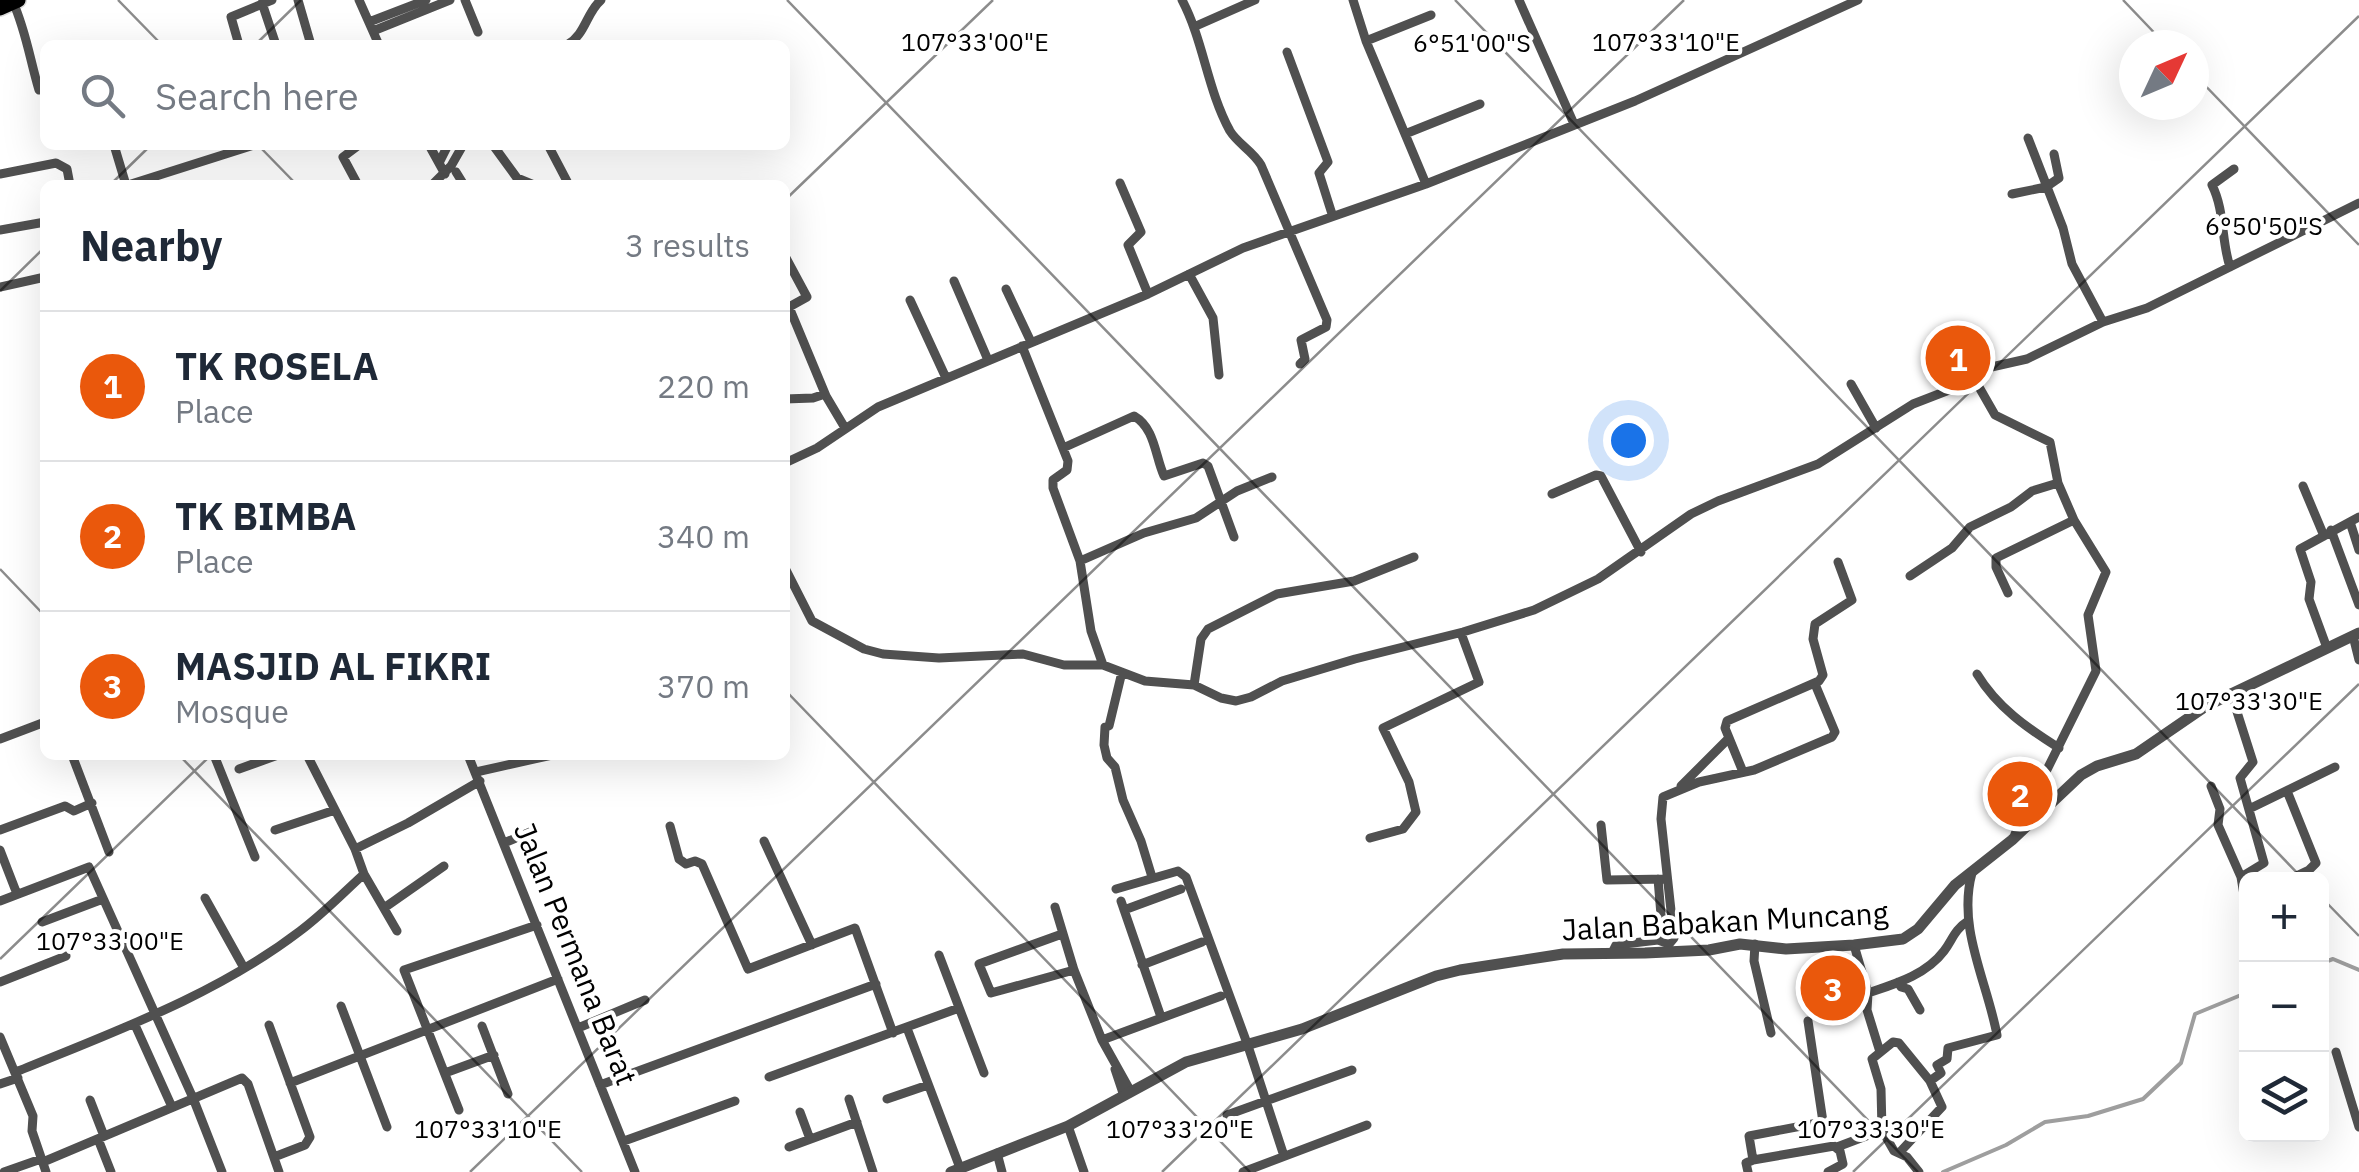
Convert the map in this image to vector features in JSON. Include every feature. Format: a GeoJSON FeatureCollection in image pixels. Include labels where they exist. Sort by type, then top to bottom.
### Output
{"type":"FeatureCollection","features":[{"type":"Feature","properties":{"kind":"street"},"geometry":{"type":"LineString","coordinates":[[298,0],[310,40]]}},
{"type":"Feature","properties":{"kind":"street"},"geometry":{"type":"LineString","coordinates":[[359,0],[377,40]]}},
{"type":"Feature","properties":{"kind":"street"},"geometry":{"type":"LineString","coordinates":[[371,27],[423,4],[450,0]]}},
{"type":"Feature","properties":{"kind":"street"},"geometry":{"type":"LineString","coordinates":[[465,0],[478,32]]}},
{"type":"Feature","properties":{"kind":"street"},"geometry":{"type":"LineString","coordinates":[[573,40],[601,0]]}},
{"type":"Feature","properties":{"kind":"street"},"geometry":{"type":"LineString","coordinates":[[1182,0],[1196,26],[1210,86],[1222,114],[1232,135],[1251,149],[1262,165],[1328,323],[1326,328],[1302,338],[1305,359],[1300,364]]}},
{"type":"Feature","properties":{"kind":"street"},"geometry":{"type":"LineString","coordinates":[[1196,26],[1255,0]]}},
{"type":"Feature","properties":{"kind":"street"},"geometry":{"type":"LineString","coordinates":[[1353,0],[1366,41],[1426,184]]}},
{"type":"Feature","properties":{"kind":"street"},"geometry":{"type":"LineString","coordinates":[[1519,0],[1574,124]]}},
{"type":"Feature","properties":{"kind":"street"},"geometry":{"type":"LineString","coordinates":[[790,461],[818,448],[867,412],[1148,294],[1243,248],[1426,184],[1636,100],[1858,0]]}},
{"type":"Feature","properties":{"kind":"street"},"geometry":{"type":"LineString","coordinates":[[237,40],[231,16],[246,4],[267,2],[275,40]]}},
{"type":"Feature","properties":{"kind":"street"},"geometry":{"type":"LineString","coordinates":[[10,4],[30,46],[28,56],[38,90]]}},
{"type":"Feature","properties":{"kind":"street"},"geometry":{"type":"LineString","coordinates":[[1366,41],[1431,15]]}},
{"type":"Feature","properties":{"kind":"street"},"geometry":{"type":"LineString","coordinates":[[1288,52],[1328,162],[1319,173],[1332,214]]}},
{"type":"Feature","properties":{"kind":"street"},"geometry":{"type":"LineString","coordinates":[[1405,134],[1480,104]]}},
{"type":"Feature","properties":{"kind":"street"},"geometry":{"type":"LineString","coordinates":[[2028,138],[2072,264],[2103,322]]}},
{"type":"Feature","properties":{"kind":"street"},"geometry":{"type":"LineString","coordinates":[[116,150],[125,180]]}},
{"type":"Feature","properties":{"kind":"street"},"geometry":{"type":"LineString","coordinates":[[143,180],[238,150]]}},
{"type":"Feature","properties":{"kind":"street"},"geometry":{"type":"LineString","coordinates":[[352,150],[343,157],[355,180]]}},
{"type":"Feature","properties":{"kind":"street"},"geometry":{"type":"LineString","coordinates":[[432,150],[439,163],[458,180]]}},
{"type":"Feature","properties":{"kind":"street"},"geometry":{"type":"LineString","coordinates":[[439,163],[446,150]]}},
{"type":"Feature","properties":{"kind":"street"},"geometry":{"type":"LineString","coordinates":[[440,180],[450,173],[461,150]]}},
{"type":"Feature","properties":{"kind":"street"},"geometry":{"type":"LineString","coordinates":[[497,150],[522,180]]}},
{"type":"Feature","properties":{"kind":"street"},"geometry":{"type":"LineString","coordinates":[[551,150],[566,180]]}},
{"type":"Feature","properties":{"kind":"street"},"geometry":{"type":"LineString","coordinates":[[2012,194],[2046,187],[2060,175],[2054,154]]}},
{"type":"Feature","properties":{"kind":"street"},"geometry":{"type":"LineString","coordinates":[[0,174],[56,164],[67,170],[69,180]]}},
{"type":"Feature","properties":{"kind":"street"},"geometry":{"type":"LineString","coordinates":[[2230,266],[2224,247],[2221,203],[2212,185],[2234,170]]}},
{"type":"Feature","properties":{"kind":"street"},"geometry":{"type":"LineString","coordinates":[[1120,183],[1142,232],[1128,245],[1148,294]]}},
{"type":"Feature","properties":{"kind":"street"},"geometry":{"type":"LineString","coordinates":[[790,578],[812,621],[864,649],[939,658],[1023,654],[1064,665],[1103,665],[1156,683],[1194,685],[1221,698],[1242,700],[1282,682],[1356,659],[1534,610],[1598,579],[1692,514],[1818,464],[1912,404],[1975,380],[1987,368],[2027,359],[2103,322],[2147,308],[2359,203]]}},
{"type":"Feature","properties":{"kind":"street"},"geometry":{"type":"LineString","coordinates":[[0,230],[40,223]]}},
{"type":"Feature","properties":{"kind":"street"},"geometry":{"type":"LineString","coordinates":[[790,265],[807,297],[790,306]]}},
{"type":"Feature","properties":{"kind":"street"},"geometry":{"type":"LineString","coordinates":[[1189,274],[1213,318],[1219,375]]}},
{"type":"Feature","properties":{"kind":"street"},"geometry":{"type":"LineString","coordinates":[[0,288],[40,277]]}},
{"type":"Feature","properties":{"kind":"street"},"geometry":{"type":"LineString","coordinates":[[954,281],[988,360]]}},
{"type":"Feature","properties":{"kind":"street"},"geometry":{"type":"LineString","coordinates":[[1006,290],[1069,466],[1053,480],[1053,488],[1080,561],[1091,631],[1103,665]]}},
{"type":"Feature","properties":{"kind":"street"},"geometry":{"type":"LineString","coordinates":[[910,300],[946,378]]}},
{"type":"Feature","properties":{"kind":"street"},"geometry":{"type":"LineString","coordinates":[[790,309],[825,394],[846,428]]}},
{"type":"Feature","properties":{"kind":"street"},"geometry":{"type":"LineString","coordinates":[[790,328],[797,325]]}},
{"type":"Feature","properties":{"kind":"street"},"geometry":{"type":"LineString","coordinates":[[1975,380],[1995,415],[2050,442],[2058,483],[2074,520],[2106,574],[2088,616],[2096,672],[2012,840]]}},
{"type":"Feature","properties":{"kind":"street"},"geometry":{"type":"LineString","coordinates":[[1851,384],[1876,428]]}},
{"type":"Feature","properties":{"kind":"street"},"geometry":{"type":"LineString","coordinates":[[790,398],[825,394]]}},
{"type":"Feature","properties":{"kind":"street"},"geometry":{"type":"LineString","coordinates":[[1063,448],[1134,416],[1149,430],[1164,476],[1206,464],[1234,537]]}},
{"type":"Feature","properties":{"kind":"street"},"geometry":{"type":"LineString","coordinates":[[1552,494],[1602,476],[1640,552]]}},
{"type":"Feature","properties":{"kind":"street"},"geometry":{"type":"LineString","coordinates":[[1080,561],[1144,532],[1187,522],[1222,500],[1272,477]]}},
{"type":"Feature","properties":{"kind":"street"},"geometry":{"type":"LineString","coordinates":[[1910,576],[1952,548],[1970,528],[2012,507],[2028,493],[2058,483]]}},
{"type":"Feature","properties":{"kind":"street"},"geometry":{"type":"LineString","coordinates":[[2303,486],[2359,606]]}},
{"type":"Feature","properties":{"kind":"street"},"geometry":{"type":"LineString","coordinates":[[2008,593],[1996,558],[2074,520]]}},
{"type":"Feature","properties":{"kind":"street"},"geometry":{"type":"LineString","coordinates":[[2328,648],[2309,599],[2311,582],[2300,550],[2354,520],[2359,550]]}},
{"type":"Feature","properties":{"kind":"street"},"geometry":{"type":"LineString","coordinates":[[1194,685],[1201,639],[1208,629],[1278,594],[1340,585],[1414,557]]}},
{"type":"Feature","properties":{"kind":"street"},"geometry":{"type":"LineString","coordinates":[[1743,772],[1726,728],[1730,718],[1815,684],[1823,675],[1813,638],[1816,624],[1852,600],[1838,562]]}},
{"type":"Feature","properties":{"kind":"street"},"geometry":{"type":"LineString","coordinates":[[1370,838],[1402,829],[1416,812],[1409,782],[1383,728],[1479,682],[1462,632]]}},
{"type":"Feature","properties":{"kind":"street"},"geometry":{"type":"LineString","coordinates":[[2356,635],[2359,660]]}},
{"type":"Feature","properties":{"kind":"street","name":"Jalan Babakan Muncang"},"geometry":{"type":"LineString","coordinates":[[956,1170],[1068,1126],[1186,1062],[1248,1046],[1460,970],[1563,954],[1709,950],[1754,944],[1786,948],[1854,946],[1903,939],[1912,934],[1955,885],[2012,840],[2082,775],[2136,754],[2182,721],[2232,693],[2356,635]]}},
{"type":"Feature","properties":{"kind":"street"},"geometry":{"type":"LineString","coordinates":[[1122,672],[1109,726],[1105,727],[1104,746],[1107,758],[1116,768],[1152,877]]}},
{"type":"Feature","properties":{"kind":"street"},"geometry":{"type":"LineString","coordinates":[[1977,674],[1991,696],[2030,730],[2059,748]]}},
{"type":"Feature","properties":{"kind":"street"},"geometry":{"type":"LineString","coordinates":[[1612,953],[1616,945],[1672,942],[1674,938],[1667,926],[1662,879],[1663,797],[1679,788],[1754,770],[1834,735],[1815,684]]}},
{"type":"Feature","properties":{"kind":"street"},"geometry":{"type":"LineString","coordinates":[[2232,693],[2254,762],[2240,776],[2264,863],[2249,872]]}},
{"type":"Feature","properties":{"kind":"street"},"geometry":{"type":"LineString","coordinates":[[0,740],[40,724]]}},
{"type":"Feature","properties":{"kind":"street"},"geometry":{"type":"LineString","coordinates":[[1679,788],[1729,738]]}},
{"type":"Feature","properties":{"kind":"street"},"geometry":{"type":"LineString","coordinates":[[74,760],[109,852]]}},
{"type":"Feature","properties":{"kind":"street"},"geometry":{"type":"LineString","coordinates":[[216,760],[255,857]]}},
{"type":"Feature","properties":{"kind":"street"},"geometry":{"type":"LineString","coordinates":[[239,769],[264,760]]}},
{"type":"Feature","properties":{"kind":"street"},"geometry":{"type":"LineString","coordinates":[[309,760],[356,849],[364,874],[397,932]]}},
{"type":"Feature","properties":{"kind":"street","name":"Jalan Permana Barat"},"geometry":{"type":"LineString","coordinates":[[470,760],[635,1172]]}},
{"type":"Feature","properties":{"kind":"street"},"geometry":{"type":"LineString","coordinates":[[356,849],[478,777],[535,760]]}},
{"type":"Feature","properties":{"kind":"street"},"geometry":{"type":"LineString","coordinates":[[2249,809],[2335,767]]}},
{"type":"Feature","properties":{"kind":"street"},"geometry":{"type":"LineString","coordinates":[[2211,786],[2220,809],[2218,825],[2239,872]]}},
{"type":"Feature","properties":{"kind":"street"},"geometry":{"type":"LineString","coordinates":[[2287,792],[2316,864],[2306,872]]}},
{"type":"Feature","properties":{"kind":"street"},"geometry":{"type":"LineString","coordinates":[[0,830],[65,806],[74,811],[92,802]]}},
{"type":"Feature","properties":{"kind":"street"},"geometry":{"type":"LineString","coordinates":[[275,830],[334,810]]}},
{"type":"Feature","properties":{"kind":"street"},"geometry":{"type":"LineString","coordinates":[[670,826],[679,858],[686,864],[702,864],[748,970],[855,928],[893,1034]]}},
{"type":"Feature","properties":{"kind":"street"},"geometry":{"type":"LineString","coordinates":[[1601,826],[1607,880],[1662,879]]}},
{"type":"Feature","properties":{"kind":"street"},"geometry":{"type":"LineString","coordinates":[[504,843],[535,830]]}},
{"type":"Feature","properties":{"kind":"street"},"geometry":{"type":"LineString","coordinates":[[764,841],[812,945]]}},
{"type":"Feature","properties":{"kind":"street"},"geometry":{"type":"LineString","coordinates":[[0,850],[17,894]]}},
{"type":"Feature","properties":{"kind":"street"},"geometry":{"type":"LineString","coordinates":[[384,908],[444,866]]}},
{"type":"Feature","properties":{"kind":"street"},"geometry":{"type":"LineString","coordinates":[[0,901],[89,867],[194,1098],[218,1171]]}},
{"type":"Feature","properties":{"kind":"street"},"geometry":{"type":"LineString","coordinates":[[1930,1081],[1941,1073],[1937,1065],[1947,1058],[1948,1048],[1998,1033],[1968,921],[1966,899],[1973,870]]}},
{"type":"Feature","properties":{"kind":"street"},"geometry":{"type":"LineString","coordinates":[[1116,888],[1164,874],[1178,872],[1186,877],[1284,1156]]}},
{"type":"Feature","properties":{"kind":"street"},"geometry":{"type":"LineString","coordinates":[[0,1084],[154,1016],[244,968],[302,930],[364,874]]}},
{"type":"Feature","properties":{"kind":"street"},"geometry":{"type":"LineString","coordinates":[[1160,1017],[1122,906],[1181,890]]}},
{"type":"Feature","properties":{"kind":"street"},"geometry":{"type":"LineString","coordinates":[[42,922],[104,898]]}},
{"type":"Feature","properties":{"kind":"street"},"geometry":{"type":"LineString","coordinates":[[206,898],[244,968]]}},
{"type":"Feature","properties":{"kind":"street"},"geometry":{"type":"LineString","coordinates":[[1055,907],[1074,970],[1127,1094]]}},
{"type":"Feature","properties":{"kind":"street"},"geometry":{"type":"LineString","coordinates":[[1868,993],[1919,973],[1941,955],[1954,931],[1968,921]]}},
{"type":"Feature","properties":{"kind":"street"},"geometry":{"type":"LineString","coordinates":[[459,1110],[405,968],[537,925]]}},
{"type":"Feature","properties":{"kind":"street"},"geometry":{"type":"LineString","coordinates":[[1062,934],[979,964],[991,993],[1074,970]]}},
{"type":"Feature","properties":{"kind":"street"},"geometry":{"type":"LineString","coordinates":[[1142,965],[1202,942]]}},
{"type":"Feature","properties":{"kind":"street"},"geometry":{"type":"LineString","coordinates":[[1754,944],[1754,961],[1772,1033]]}},
{"type":"Feature","properties":{"kind":"street"},"geometry":{"type":"LineString","coordinates":[[1854,946],[1880,1052]]}},
{"type":"Feature","properties":{"kind":"street"},"geometry":{"type":"LineString","coordinates":[[939,955],[984,1073]]}},
{"type":"Feature","properties":{"kind":"street"},"geometry":{"type":"LineString","coordinates":[[0,982],[66,956]]}},
{"type":"Feature","properties":{"kind":"street"},"geometry":{"type":"LineString","coordinates":[[290,1083],[558,979]]}},
{"type":"Feature","properties":{"kind":"street"},"geometry":{"type":"LineString","coordinates":[[1898,982],[1901,988],[1908,989],[1920,1010]]}},
{"type":"Feature","properties":{"kind":"street"},"geometry":{"type":"LineString","coordinates":[[600,1085],[876,984]]}},
{"type":"Feature","properties":{"kind":"street"},"geometry":{"type":"LineString","coordinates":[[1102,1040],[1222,996]]}},
{"type":"Feature","properties":{"kind":"street"},"geometry":{"type":"LineString","coordinates":[[578,1028],[645,1000]]}},
{"type":"Feature","properties":{"kind":"street"},"geometry":{"type":"LineString","coordinates":[[342,1006],[387,1126]]}},
{"type":"Feature","properties":{"kind":"street"},"geometry":{"type":"LineString","coordinates":[[770,1077],[959,1008]]}},
{"type":"Feature","properties":{"kind":"street"},"geometry":{"type":"LineString","coordinates":[[1753,1160],[1748,1138],[1753,1134],[1823,1122],[1808,1021]]}},
{"type":"Feature","properties":{"kind":"street"},"geometry":{"type":"LineString","coordinates":[[135,1025],[172,1107]]}},
{"type":"Feature","properties":{"kind":"street"},"geometry":{"type":"LineString","coordinates":[[269,1026],[310,1137],[305,1145],[274,1157]]}},
{"type":"Feature","properties":{"kind":"street"},"geometry":{"type":"LineString","coordinates":[[482,1026],[508,1094]]}},
{"type":"Feature","properties":{"kind":"street"},"geometry":{"type":"LineString","coordinates":[[908,1028],[956,1170]]}},
{"type":"Feature","properties":{"kind":"street"},"geometry":{"type":"LineString","coordinates":[[1,1042],[33,1116],[32,1131],[43,1164]]}},
{"type":"Feature","properties":{"kind":"street"},"geometry":{"type":"LineString","coordinates":[[1900,1152],[1942,1107],[1930,1081],[1899,1043],[1893,1042],[1872,1059],[1881,1089],[1882,1130],[1894,1151],[1900,1152],[1919,1172]]}},
{"type":"Feature","properties":{"kind":"street"},"geometry":{"type":"LineString","coordinates":[[2336,1052],[2359,1127]]}},
{"type":"Feature","properties":{"kind":"street"},"geometry":{"type":"LineString","coordinates":[[445,1072],[494,1056]]}},
{"type":"Feature","properties":{"kind":"street"},"geometry":{"type":"LineString","coordinates":[[1227,1115],[1352,1070]]}},
{"type":"Feature","properties":{"kind":"street"},"geometry":{"type":"LineString","coordinates":[[4,1172],[43,1164],[245,1078],[279,1172]]}},
{"type":"Feature","properties":{"kind":"street"},"geometry":{"type":"LineString","coordinates":[[887,1100],[928,1085]]}},
{"type":"Feature","properties":{"kind":"street"},"geometry":{"type":"LineString","coordinates":[[849,1099],[872,1172]]}},
{"type":"Feature","properties":{"kind":"street"},"geometry":{"type":"LineString","coordinates":[[90,1100],[111,1172]]}},
{"type":"Feature","properties":{"kind":"street"},"geometry":{"type":"LineString","coordinates":[[624,1142],[735,1101]]}},
{"type":"Feature","properties":{"kind":"street"},"geometry":{"type":"LineString","coordinates":[[800,1112],[810,1139]]}},
{"type":"Feature","properties":{"kind":"street"},"geometry":{"type":"LineString","coordinates":[[789,1147],[856,1122]]}},
{"type":"Feature","properties":{"kind":"street"},"geometry":{"type":"LineString","coordinates":[[1243,1172],[1367,1125]]}},
{"type":"Feature","properties":{"kind":"street"},"geometry":{"type":"LineString","coordinates":[[1068,1126],[1084,1172]]}},
{"type":"Feature","properties":{"kind":"street"},"geometry":{"type":"LineString","coordinates":[[1748,1172],[1746,1164],[1753,1160],[1837,1147],[1882,1130]]}},
{"type":"Feature","properties":{"kind":"street"},"geometry":{"type":"LineString","coordinates":[[1828,1172],[1842,1166],[1837,1147]]}},
{"type":"Feature","properties":{"kind":"street"},"geometry":{"type":"LineString","coordinates":[[997,1153],[1002,1172]]}},
{"type":"Feature","properties":{"kind":"waterway"},"geometry":{"type":"LineString","coordinates":[[2325,962],[2333,959],[2359,970]]}},
{"type":"Feature","properties":{"kind":"waterway"},"geometry":{"type":"LineString","coordinates":[[1943,1172],[2006,1145],[2045,1122],[2088,1116],[2143,1099],[2181,1063],[2195,1014],[2239,996]]}},
{"type":"Feature","properties":{"kind":"place","name":"TK ROSELA"},"geometry":{"type":"Point","coordinates":[1958,358]}},
{"type":"Feature","properties":{"kind":"place","name":"TK BIMBA"},"geometry":{"type":"Point","coordinates":[2020,794]}},
{"type":"Feature","properties":{"kind":"place","name":"MASJID AL FIKRI"},"geometry":{"type":"Point","coordinates":[1833,988]}}]}
